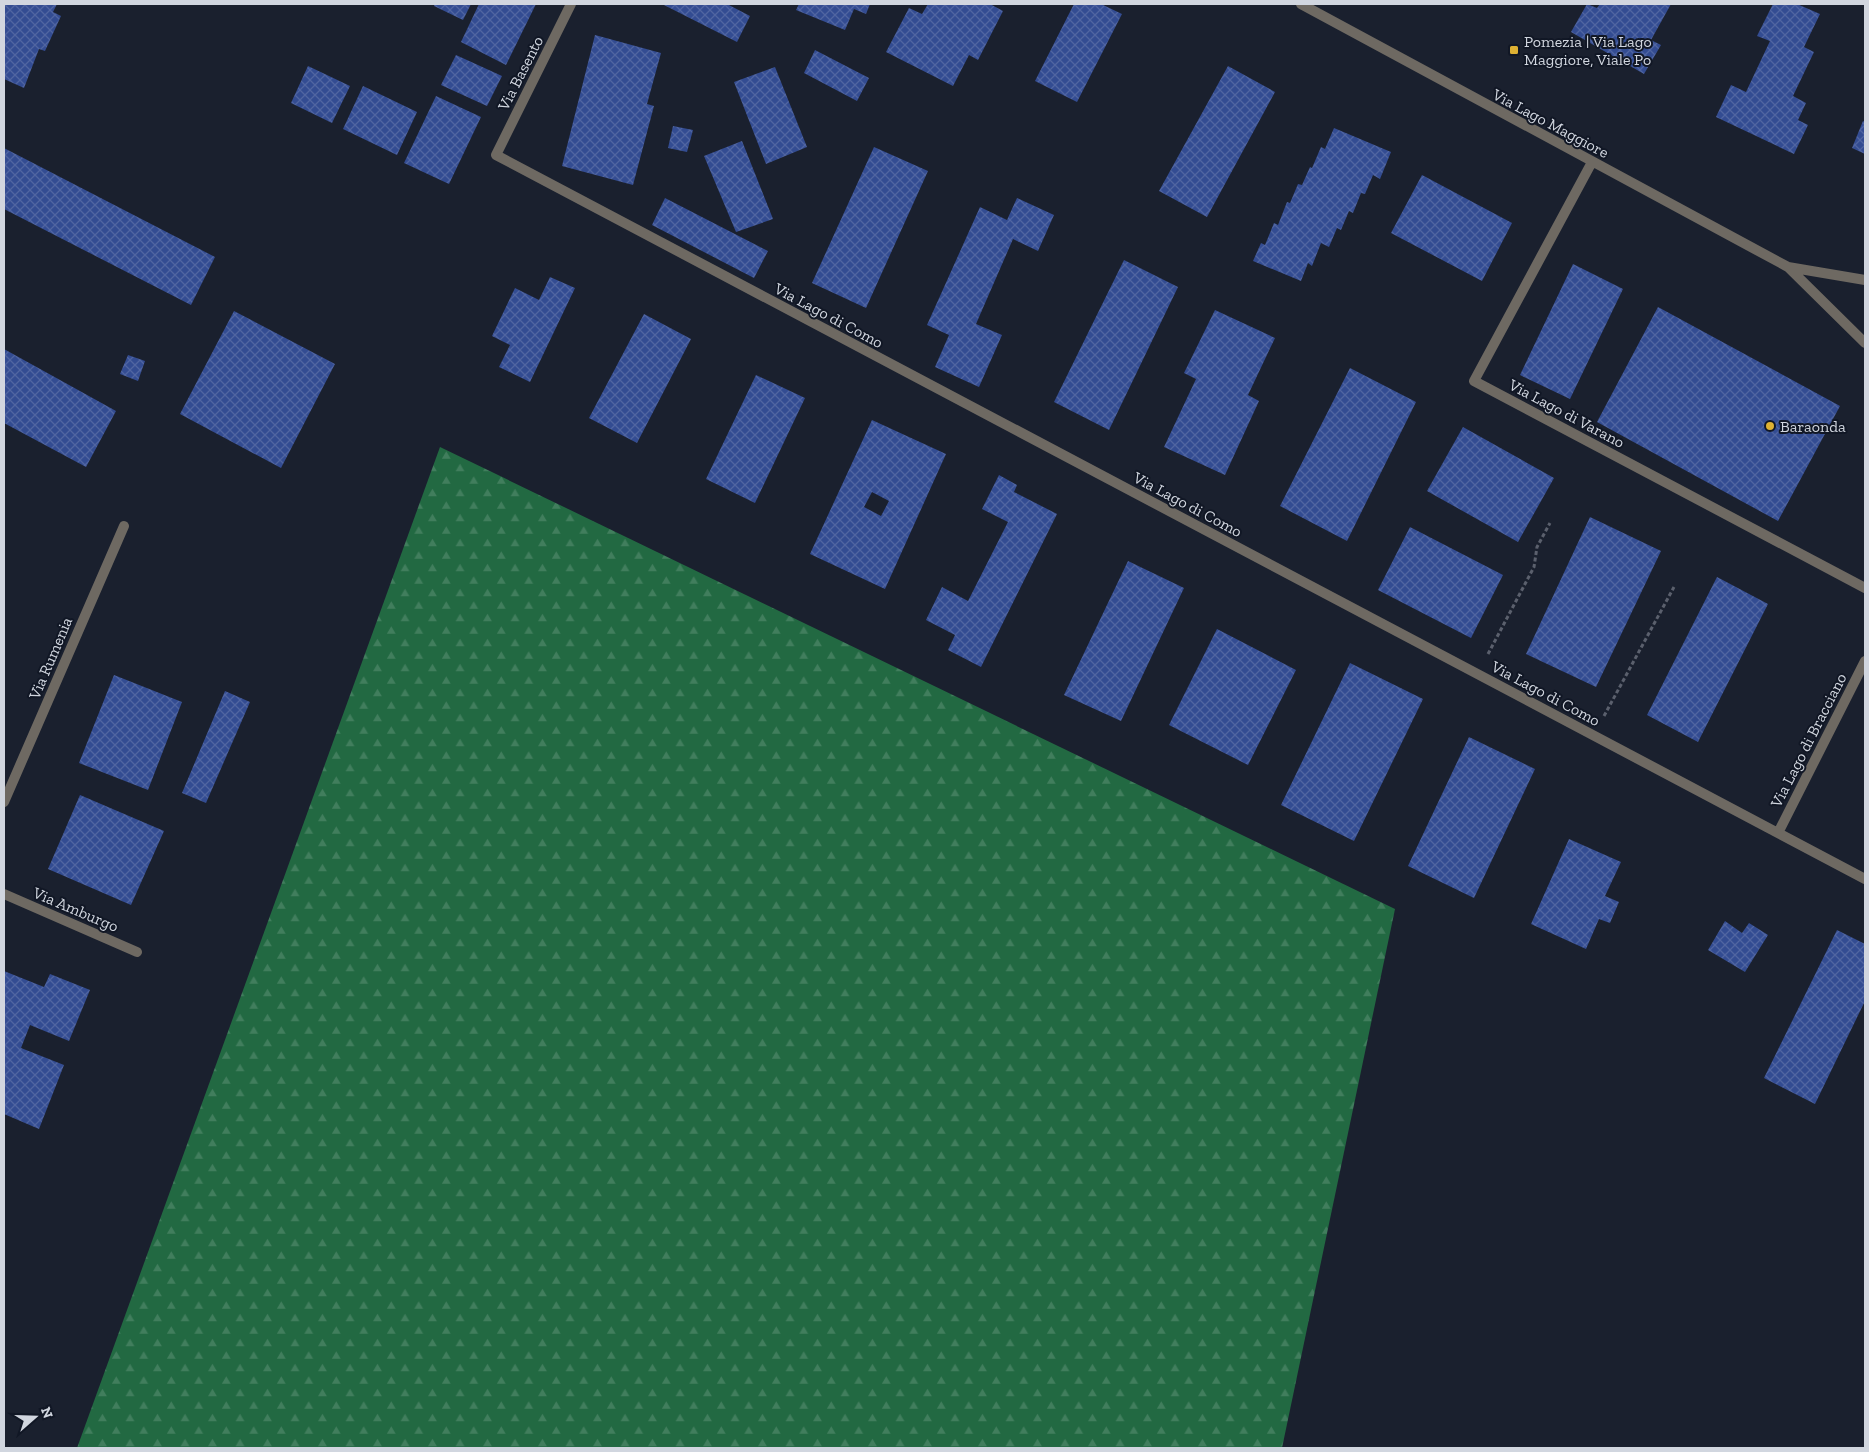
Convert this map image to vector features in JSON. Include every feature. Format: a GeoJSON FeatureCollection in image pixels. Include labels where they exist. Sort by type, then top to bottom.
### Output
{"type":"FeatureCollection","features":[{"type":"Feature","properties":{"kind":"street","name":"Via Basento"},"geometry":{"type":"LineString","coordinates":[[496,155],[572,4]]}},
{"type":"Feature","properties":{"kind":"street","name":"Via Lago Maggiore"},"geometry":{"type":"LineString","coordinates":[[1301,4],[1788,267],[1865,343]]}},
{"type":"Feature","properties":{"kind":"street","name":"Via Lago di Como"},"geometry":{"type":"LineString","coordinates":[[496,155],[1865,878]]}},
{"type":"Feature","properties":{"kind":"street","name":"Via Lago di Varano"},"geometry":{"type":"LineString","coordinates":[[1592,162],[1474,381],[1865,588]]}},
{"type":"Feature","properties":{"kind":"street","name":"Via Lago Maggiore"},"geometry":{"type":"LineString","coordinates":[[1788,267],[1865,280]]}},
{"type":"Feature","properties":{"kind":"street","name":"Via Rumenia"},"geometry":{"type":"LineString","coordinates":[[4,802],[124,526]]}},
{"type":"Feature","properties":{"kind":"street","name":"Via Lago di Bracciano"},"geometry":{"type":"LineString","coordinates":[[1778,833],[1865,660]]}},
{"type":"Feature","properties":{"kind":"street","name":"Via Amburgo"},"geometry":{"type":"LineString","coordinates":[[4,894],[137,952]]}},
{"type":"Feature","properties":{"kind":"path"},"geometry":{"type":"LineString","coordinates":[[1477,674],[1534,567],[1537,547],[1550,523]]}},
{"type":"Feature","properties":{"kind":"path"},"geometry":{"type":"LineString","coordinates":[[1594,735],[1674,587]]}},
{"type":"Feature","properties":{"kind":"green space"},"geometry":{"type":"Polygon","coordinates":[[[440,447],[1395,909],[1282,1448],[77,1448],[440,447]]]}},
{"type":"Feature","properties":{"kind":"building"},"geometry":{"type":"Polygon","coordinates":[[[4,4],[57,4],[53,12],[61,16],[45,51],[39,49],[24,88],[4,79],[4,4]]]}},
{"type":"Feature","properties":{"kind":"building"},"geometry":{"type":"Polygon","coordinates":[[[435,4],[471,4],[463,20],[434,6],[435,4]]]}},
{"type":"Feature","properties":{"kind":"building"},"geometry":{"type":"Polygon","coordinates":[[[479,4],[536,4],[506,65],[461,42],[479,4]]]}},
{"type":"Feature","properties":{"kind":"building"},"geometry":{"type":"Polygon","coordinates":[[[662,4],[727,4],[750,16],[737,42],[662,4]]]}},
{"type":"Feature","properties":{"kind":"building"},"geometry":{"type":"Polygon","coordinates":[[[799,4],[870,4],[866,14],[854,9],[845,30],[796,10],[799,4]]]}},
{"type":"Feature","properties":{"kind":"building"},"geometry":{"type":"Polygon","coordinates":[[[928,4],[990,4],[1003,11],[978,60],[969,55],[953,86],[886,52],[909,8],[922,14],[928,4]]]}},
{"type":"Feature","properties":{"kind":"building"},"geometry":{"type":"Polygon","coordinates":[[[1074,4],[1101,4],[1122,14],[1077,102],[1035,81],[1074,4]]]}},
{"type":"Feature","properties":{"kind":"building"},"geometry":{"type":"Polygon","coordinates":[[[1587,4],[1597,8],[1600,4],[1671,4],[1651,40],[1661,45],[1644,74],[1571,32],[1587,4]]]}},
{"type":"Feature","properties":{"kind":"building"},"geometry":{"type":"Polygon","coordinates":[[[1773,4],[1797,4],[1820,14],[1804,47],[1814,52],[1793,96],[1806,103],[1798,120],[1808,125],[1794,154],[1716,117],[1731,85],[1746,92],[1770,41],[1757,36],[1773,4]]]}},
{"type":"Feature","properties":{"kind":"building"},"geometry":{"type":"Polygon","coordinates":[[[595,35],[661,53],[647,104],[654,106],[633,185],[562,166],[595,35]]]}},
{"type":"Feature","properties":{"kind":"building"},"geometry":{"type":"Polygon","coordinates":[[[815,50],[869,78],[857,101],[804,73],[815,50]]]}},
{"type":"Feature","properties":{"kind":"building"},"geometry":{"type":"Polygon","coordinates":[[[456,55],[502,76],[487,106],[441,85],[456,55]]]}},
{"type":"Feature","properties":{"kind":"building"},"geometry":{"type":"Polygon","coordinates":[[[308,66],[350,86],[332,123],[291,103],[308,66]]]}},
{"type":"Feature","properties":{"kind":"building"},"geometry":{"type":"Polygon","coordinates":[[[1228,66],[1275,92],[1207,217],[1159,191],[1228,66]]]}},
{"type":"Feature","properties":{"kind":"building"},"geometry":{"type":"Polygon","coordinates":[[[775,67],[807,147],[766,164],[734,82],[775,67]]]}},
{"type":"Feature","properties":{"kind":"building"},"geometry":{"type":"Polygon","coordinates":[[[363,86],[417,112],[397,155],[343,129],[363,86]]]}},
{"type":"Feature","properties":{"kind":"building"},"geometry":{"type":"Polygon","coordinates":[[[436,96],[481,117],[449,184],[404,163],[436,96]]]}},
{"type":"Feature","properties":{"kind":"building"},"geometry":{"type":"Polygon","coordinates":[[[1863,121],[1865,122],[1865,154],[1852,148],[1863,121]]]}},
{"type":"Feature","properties":{"kind":"building"},"geometry":{"type":"Polygon","coordinates":[[[673,126],[693,130],[687,152],[668,148],[673,126]]]}},
{"type":"Feature","properties":{"kind":"building"},"geometry":{"type":"Polygon","coordinates":[[[1334,128],[1391,152],[1380,179],[1373,175],[1365,194],[1361,193],[1353,213],[1349,211],[1341,230],[1337,228],[1329,247],[1321,243],[1312,266],[1308,263],[1301,281],[1253,261],[1261,243],[1265,245],[1274,223],[1278,225],[1287,202],[1290,203],[1298,184],[1302,185],[1321,147],[1325,149],[1334,128]]]}},
{"type":"Feature","properties":{"kind":"building"},"geometry":{"type":"Polygon","coordinates":[[[742,141],[773,219],[736,232],[704,156],[742,141]]]}},
{"type":"Feature","properties":{"kind":"building"},"geometry":{"type":"Polygon","coordinates":[[[874,147],[928,171],[866,308],[812,283],[874,147]]]}},
{"type":"Feature","properties":{"kind":"building"},"geometry":{"type":"Polygon","coordinates":[[[4,148],[215,257],[191,305],[4,209],[4,148]]]}},
{"type":"Feature","properties":{"kind":"building"},"geometry":{"type":"Polygon","coordinates":[[[1422,175],[1512,223],[1482,281],[1391,233],[1422,175]]]}},
{"type":"Feature","properties":{"kind":"building"},"geometry":{"type":"Polygon","coordinates":[[[665,198],[768,251],[754,278],[652,225],[665,198]]]}},
{"type":"Feature","properties":{"kind":"building"},"geometry":{"type":"Polygon","coordinates":[[[1017,198],[1054,215],[1038,251],[1013,239],[976,324],[1002,335],[979,387],[935,367],[949,335],[927,325],[980,207],[1007,220],[1017,198]]]}},
{"type":"Feature","properties":{"kind":"building"},"geometry":{"type":"Polygon","coordinates":[[[1124,260],[1178,287],[1109,430],[1054,402],[1124,260]]]}},
{"type":"Feature","properties":{"kind":"building"},"geometry":{"type":"Polygon","coordinates":[[[1573,264],[1623,289],[1570,399],[1520,375],[1573,264]]]}},
{"type":"Feature","properties":{"kind":"building"},"geometry":{"type":"Polygon","coordinates":[[[550,277],[575,288],[530,382],[499,367],[510,345],[492,336],[515,288],[539,300],[550,277]]]}},
{"type":"Feature","properties":{"kind":"building"},"geometry":{"type":"Polygon","coordinates":[[[1658,307],[1840,406],[1778,521],[1597,422],[1658,307]]]}},
{"type":"Feature","properties":{"kind":"building"},"geometry":{"type":"Polygon","coordinates":[[[1215,310],[1275,338],[1248,395],[1259,401],[1225,475],[1164,447],[1196,379],[1184,373],[1215,310]]]}},
{"type":"Feature","properties":{"kind":"building"},"geometry":{"type":"Polygon","coordinates":[[[234,311],[335,364],[281,468],[180,414],[234,311]]]}},
{"type":"Feature","properties":{"kind":"building"},"geometry":{"type":"Polygon","coordinates":[[[644,314],[691,339],[637,443],[589,418],[644,314]]]}},
{"type":"Feature","properties":{"kind":"building"},"geometry":{"type":"Polygon","coordinates":[[[4,349],[116,411],[86,467],[4,423],[4,349]]]}},
{"type":"Feature","properties":{"kind":"building"},"geometry":{"type":"Polygon","coordinates":[[[128,355],[145,361],[138,381],[120,374],[128,355]]]}},
{"type":"Feature","properties":{"kind":"building"},"geometry":{"type":"Polygon","coordinates":[[[1350,368],[1416,402],[1347,541],[1280,506],[1350,368]]]}},
{"type":"Feature","properties":{"kind":"building"},"geometry":{"type":"Polygon","coordinates":[[[756,375],[805,398],[755,503],[706,479],[756,375]]]}},
{"type":"Feature","properties":{"kind":"building"},"geometry":{"type":"Polygon","coordinates":[[[872,420],[946,454],[885,589],[810,554],[872,420]],[[872,492],[864,507],[881,516],[889,501],[872,492]]]}},
{"type":"Feature","properties":{"kind":"building"},"geometry":{"type":"Polygon","coordinates":[[[1463,427],[1554,478],[1518,542],[1427,491],[1463,427]]]}},
{"type":"Feature","properties":{"kind":"building"},"geometry":{"type":"Polygon","coordinates":[[[999,475],[1017,485],[1014,492],[1057,514],[981,667],[948,650],[955,635],[926,620],[942,587],[968,601],[1008,522],[982,509],[999,475]]]}},
{"type":"Feature","properties":{"kind":"building"},"geometry":{"type":"Polygon","coordinates":[[[1590,517],[1661,551],[1596,687],[1526,654],[1590,517]]]}},
{"type":"Feature","properties":{"kind":"building"},"geometry":{"type":"Polygon","coordinates":[[[1410,527],[1503,575],[1471,638],[1378,590],[1410,527]]]}},
{"type":"Feature","properties":{"kind":"building"},"geometry":{"type":"Polygon","coordinates":[[[1128,561],[1184,588],[1121,721],[1064,695],[1128,561]]]}},
{"type":"Feature","properties":{"kind":"building"},"geometry":{"type":"Polygon","coordinates":[[[1717,577],[1768,604],[1698,742],[1647,715],[1717,577]]]}},
{"type":"Feature","properties":{"kind":"building"},"geometry":{"type":"Polygon","coordinates":[[[1217,629],[1296,670],[1248,765],[1169,725],[1217,629]]]}},
{"type":"Feature","properties":{"kind":"building"},"geometry":{"type":"Polygon","coordinates":[[[1350,663],[1423,699],[1354,841],[1281,805],[1350,663]]]}},
{"type":"Feature","properties":{"kind":"building"},"geometry":{"type":"Polygon","coordinates":[[[114,675],[182,702],[148,790],[79,763],[114,675]]]}},
{"type":"Feature","properties":{"kind":"building"},"geometry":{"type":"Polygon","coordinates":[[[225,691],[250,702],[206,803],[182,793],[225,691]]]}},
{"type":"Feature","properties":{"kind":"building"},"geometry":{"type":"Polygon","coordinates":[[[1469,737],[1535,769],[1474,898],[1408,866],[1469,737]]]}},
{"type":"Feature","properties":{"kind":"building"},"geometry":{"type":"Polygon","coordinates":[[[80,795],[164,831],[131,905],[48,869],[80,795]]]}},
{"type":"Feature","properties":{"kind":"building"},"geometry":{"type":"Polygon","coordinates":[[[1569,839],[1621,862],[1605,896],[1619,902],[1610,923],[1599,919],[1586,949],[1531,924],[1569,839]]]}},
{"type":"Feature","properties":{"kind":"building"},"geometry":{"type":"Polygon","coordinates":[[[1725,921],[1742,933],[1749,923],[1768,935],[1745,972],[1708,950],[1725,921]]]}},
{"type":"Feature","properties":{"kind":"building"},"geometry":{"type":"Polygon","coordinates":[[[1837,930],[1865,944],[1865,1001],[1815,1104],[1764,1078],[1837,930]]]}},
{"type":"Feature","properties":{"kind":"building"},"geometry":{"type":"Polygon","coordinates":[[[4,971],[44,987],[50,974],[90,990],[69,1041],[30,1025],[21,1048],[64,1065],[39,1129],[4,1114],[4,971]]]}},
{"type":"Feature","properties":{"kind":"place","name":"Pomezia | Via Lago Maggiore, Viale Po"},"geometry":{"type":"Point","coordinates":[1514,50]}},
{"type":"Feature","properties":{"kind":"place","name":"Baraonda"},"geometry":{"type":"Point","coordinates":[1770,426]}}]}
